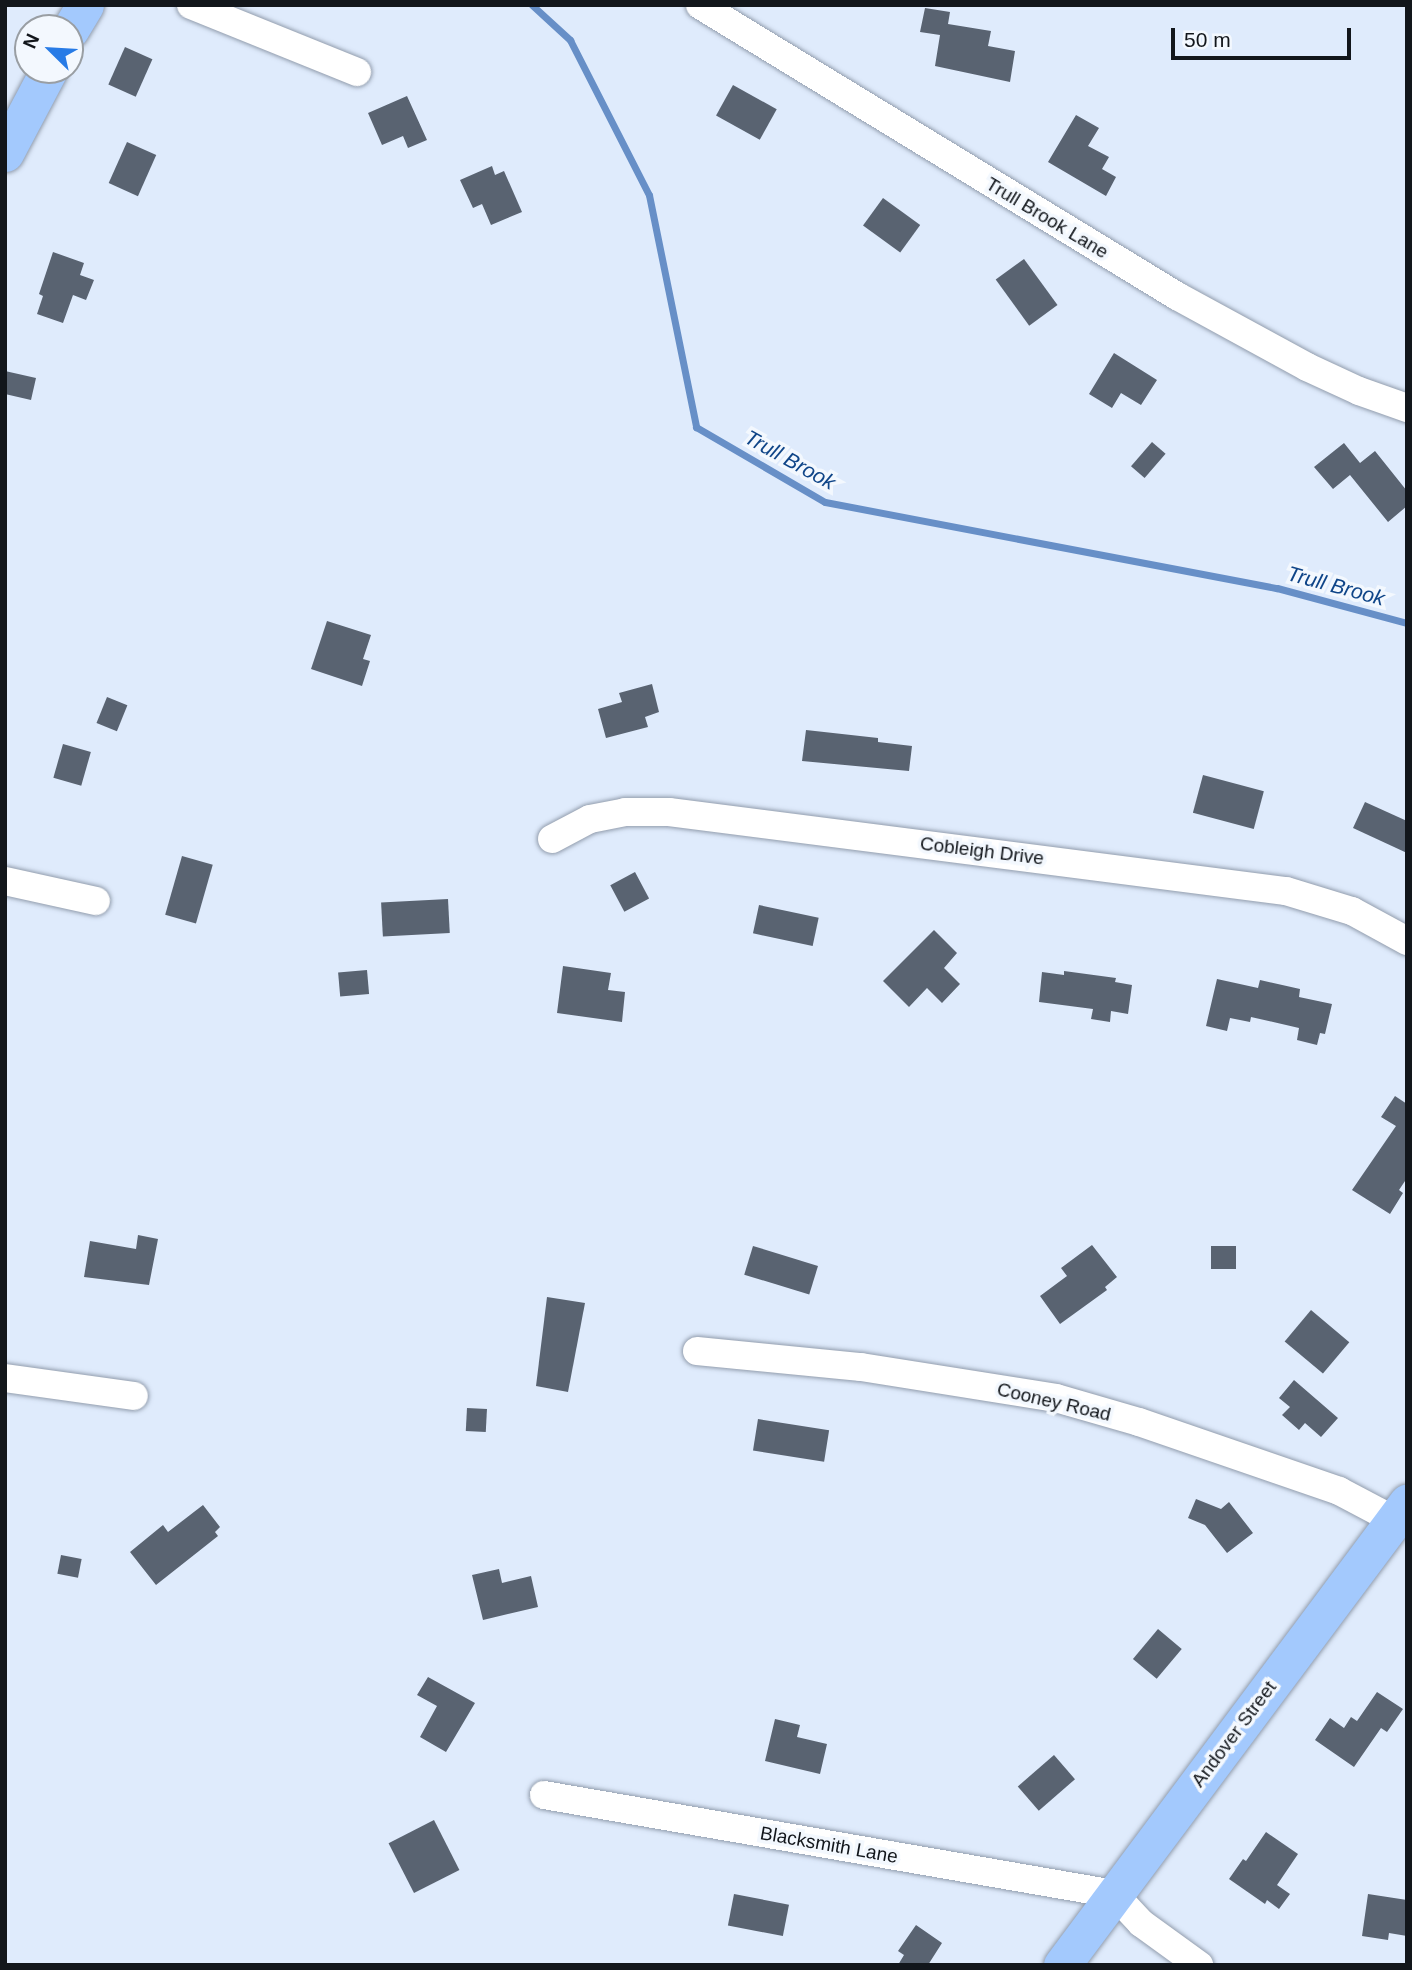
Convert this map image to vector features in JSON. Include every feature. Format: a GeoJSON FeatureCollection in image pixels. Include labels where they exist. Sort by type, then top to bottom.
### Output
{"type":"FeatureCollection","features":[{"type":"Feature","properties":{"kind":"main road"},"geometry":{"type":"LineString","coordinates":[[5,153],[42,84]]}},
{"type":"Feature","properties":{"kind":"main road","name":"Andover Street"},"geometry":{"type":"LineString","coordinates":[[1062,1965],[1400,1512]]}},
{"type":"Feature","properties":{"kind":"street"},"geometry":{"type":"LineString","coordinates":[[191,5],[357,72]]}},
{"type":"Feature","properties":{"kind":"street","name":"Trull Brook Lane"},"geometry":{"type":"LineString","coordinates":[[700,5],[1177,296],[1307,367],[1359,391],[1407,408]]}},
{"type":"Feature","properties":{"kind":"street","name":"Cobleigh Drive"},"geometry":{"type":"LineString","coordinates":[[552,839],[590,820],[625,812],[682,813],[1286,891],[1352,911],[1407,941]]}},
{"type":"Feature","properties":{"kind":"street"},"geometry":{"type":"LineString","coordinates":[[5,881],[96,901]]}},
{"type":"Feature","properties":{"kind":"street","name":"Cooney Road"},"geometry":{"type":"LineString","coordinates":[[698,1350],[861,1367],[1056,1398],[1139,1422],[1400,1512]]}},
{"type":"Feature","properties":{"kind":"street"},"geometry":{"type":"LineString","coordinates":[[5,1378],[134,1396]]}},
{"type":"Feature","properties":{"kind":"street","name":"Blacksmith Lane"},"geometry":{"type":"LineString","coordinates":[[544,1795],[1114,1894]]}},
{"type":"Feature","properties":{"kind":"street"},"geometry":{"type":"LineString","coordinates":[[1114,1894],[1141,1923],[1199,1965]]}},
{"type":"Feature","properties":{"kind":"building"},"geometry":{"type":"Polygon","coordinates":[[[925,8],[950,12],[948,24],[991,31],[988,46],[1015,51],[1010,82],[935,66],[940,35],[920,32],[925,8]]]}},
{"type":"Feature","properties":{"kind":"building"},"geometry":{"type":"Polygon","coordinates":[[[125,47],[152,59],[136,97],[108,84],[125,47]]]}},
{"type":"Feature","properties":{"kind":"building"},"geometry":{"type":"Polygon","coordinates":[[[733,85],[777,109],[760,140],[716,116],[733,85]]]}},
{"type":"Feature","properties":{"kind":"building"},"geometry":{"type":"Polygon","coordinates":[[[407,96],[427,140],[408,148],[403,136],[382,145],[368,113],[407,96]]]}},
{"type":"Feature","properties":{"kind":"building"},"geometry":{"type":"Polygon","coordinates":[[[1076,115],[1099,128],[1088,146],[1109,157],[1102,169],[1116,177],[1106,196],[1048,162],[1076,115]]]}},
{"type":"Feature","properties":{"kind":"building"},"geometry":{"type":"Polygon","coordinates":[[[127,142],[156,155],[138,196],[109,183],[127,142]]]}},
{"type":"Feature","properties":{"kind":"building"},"geometry":{"type":"Polygon","coordinates":[[[492,166],[495,175],[504,171],[522,212],[491,225],[482,204],[473,208],[460,180],[492,166]]]}},
{"type":"Feature","properties":{"kind":"building"},"geometry":{"type":"Polygon","coordinates":[[[883,198],[920,225],[900,253],[863,226],[883,198]]]}},
{"type":"Feature","properties":{"kind":"building"},"geometry":{"type":"Polygon","coordinates":[[[53,252],[84,263],[80,275],[94,280],[86,300],[73,295],[63,323],[37,314],[43,296],[39,294],[53,252]]]}},
{"type":"Feature","properties":{"kind":"building"},"geometry":{"type":"Polygon","coordinates":[[[1024,259],[1058,305],[1029,326],[996,280],[1024,259]]]}},
{"type":"Feature","properties":{"kind":"building"},"geometry":{"type":"Polygon","coordinates":[[[1114,353],[1157,380],[1141,405],[1121,393],[1112,408],[1089,394],[1114,353]]]}},
{"type":"Feature","properties":{"kind":"building"},"geometry":{"type":"Polygon","coordinates":[[[5,371],[36,378],[31,400],[5,394],[5,371]]]}},
{"type":"Feature","properties":{"kind":"building"},"geometry":{"type":"Polygon","coordinates":[[[1152,442],[1166,454],[1145,478],[1131,466],[1152,442]]]}},
{"type":"Feature","properties":{"kind":"building"},"geometry":{"type":"Polygon","coordinates":[[[1344,443],[1360,463],[1375,451],[1407,491],[1407,506],[1388,522],[1350,475],[1333,489],[1314,467],[1344,443]]]}},
{"type":"Feature","properties":{"kind":"building"},"geometry":{"type":"Polygon","coordinates":[[[327,621],[371,635],[363,659],[370,661],[362,686],[311,669],[327,621]]]}},
{"type":"Feature","properties":{"kind":"building"},"geometry":{"type":"Polygon","coordinates":[[[652,684],[659,712],[645,717],[648,727],[606,738],[598,709],[622,702],[619,693],[652,684]]]}},
{"type":"Feature","properties":{"kind":"building"},"geometry":{"type":"Polygon","coordinates":[[[107,697],[127,705],[117,731],[97,723],[107,697]]]}},
{"type":"Feature","properties":{"kind":"building"},"geometry":{"type":"Polygon","coordinates":[[[806,730],[878,738],[878,742],[912,746],[909,771],[802,761],[806,730]]]}},
{"type":"Feature","properties":{"kind":"building"},"geometry":{"type":"Polygon","coordinates":[[[63,744],[91,752],[81,786],[53,778],[63,744]]]}},
{"type":"Feature","properties":{"kind":"building"},"geometry":{"type":"Polygon","coordinates":[[[1203,775],[1264,791],[1254,829],[1193,813],[1203,775]]]}},
{"type":"Feature","properties":{"kind":"building"},"geometry":{"type":"Polygon","coordinates":[[[1365,802],[1407,821],[1407,853],[1353,828],[1365,802]]]}},
{"type":"Feature","properties":{"kind":"building"},"geometry":{"type":"Polygon","coordinates":[[[182,856],[213,865],[196,923],[165,915],[182,856]]]}},
{"type":"Feature","properties":{"kind":"building"},"geometry":{"type":"Polygon","coordinates":[[[635,872],[649,898],[624,912],[610,885],[635,872]]]}},
{"type":"Feature","properties":{"kind":"building"},"geometry":{"type":"Polygon","coordinates":[[[448,899],[450,933],[383,936],[381,903],[448,899]]]}},
{"type":"Feature","properties":{"kind":"building"},"geometry":{"type":"Polygon","coordinates":[[[759,905],[819,918],[813,946],[753,933],[759,905]]]}},
{"type":"Feature","properties":{"kind":"building"},"geometry":{"type":"Polygon","coordinates":[[[934,930],[957,953],[944,968],[960,984],[942,1003],[927,988],[909,1007],[883,981],[934,930]]]}},
{"type":"Feature","properties":{"kind":"building"},"geometry":{"type":"Polygon","coordinates":[[[563,966],[611,973],[608,990],[625,992],[622,1022],[557,1013],[563,966]]]}},
{"type":"Feature","properties":{"kind":"building"},"geometry":{"type":"Polygon","coordinates":[[[367,970],[369,994],[340,996],[338,973],[367,970]]]}},
{"type":"Feature","properties":{"kind":"building"},"geometry":{"type":"Polygon","coordinates":[[[1064,971],[1116,978],[1115,982],[1132,985],[1128,1014],[1111,1011],[1110,1022],[1091,1019],[1093,1009],[1039,1002],[1042,972],[1064,975],[1064,971]]]}},
{"type":"Feature","properties":{"kind":"building"},"geometry":{"type":"Polygon","coordinates":[[[1217,979],[1258,988],[1260,980],[1300,989],[1299,997],[1332,1004],[1325,1034],[1320,1033],[1317,1045],[1297,1040],[1299,1028],[1251,1017],[1250,1022],[1230,1018],[1227,1031],[1206,1026],[1217,979]]]}},
{"type":"Feature","properties":{"kind":"building"},"geometry":{"type":"Polygon","coordinates":[[[1395,1096],[1407,1104],[1407,1178],[1399,1190],[1403,1193],[1390,1214],[1352,1190],[1396,1126],[1381,1117],[1395,1096]]]}},
{"type":"Feature","properties":{"kind":"building"},"geometry":{"type":"Polygon","coordinates":[[[138,1235],[158,1239],[149,1285],[84,1277],[90,1241],[136,1249],[138,1235]]]}},
{"type":"Feature","properties":{"kind":"building"},"geometry":{"type":"Polygon","coordinates":[[[1092,1245],[1117,1277],[1105,1287],[1107,1290],[1060,1324],[1040,1296],[1067,1276],[1061,1268],[1092,1245]]]}},
{"type":"Feature","properties":{"kind":"building"},"geometry":{"type":"Polygon","coordinates":[[[753,1246],[818,1266],[809,1295],[744,1275],[753,1246]]]}},
{"type":"Feature","properties":{"kind":"building"},"geometry":{"type":"Polygon","coordinates":[[[1211,1246],[1236,1246],[1236,1269],[1211,1269],[1211,1246]]]}},
{"type":"Feature","properties":{"kind":"building"},"geometry":{"type":"Polygon","coordinates":[[[547,1297],[585,1303],[568,1392],[536,1386],[547,1297]]]}},
{"type":"Feature","properties":{"kind":"building"},"geometry":{"type":"Polygon","coordinates":[[[1311,1310],[1349,1342],[1323,1374],[1285,1341],[1311,1310]]]}},
{"type":"Feature","properties":{"kind":"building"},"geometry":{"type":"Polygon","coordinates":[[[1294,1380],[1338,1418],[1321,1437],[1305,1423],[1299,1430],[1282,1415],[1290,1407],[1279,1398],[1294,1380]]]}},
{"type":"Feature","properties":{"kind":"building"},"geometry":{"type":"Polygon","coordinates":[[[467,1408],[487,1409],[486,1432],[466,1431],[467,1408]]]}},
{"type":"Feature","properties":{"kind":"building"},"geometry":{"type":"Polygon","coordinates":[[[758,1419],[829,1430],[824,1462],[753,1451],[758,1419]]]}},
{"type":"Feature","properties":{"kind":"building"},"geometry":{"type":"Polygon","coordinates":[[[1196,1499],[1221,1509],[1229,1502],[1253,1533],[1227,1553],[1205,1525],[1188,1518],[1196,1499]]]}},
{"type":"Feature","properties":{"kind":"building"},"geometry":{"type":"Polygon","coordinates":[[[203,1505],[220,1527],[215,1532],[218,1536],[156,1585],[130,1552],[163,1525],[168,1532],[203,1505]]]}},
{"type":"Feature","properties":{"kind":"building"},"geometry":{"type":"Polygon","coordinates":[[[61,1555],[82,1559],[78,1578],[57,1574],[61,1555]]]}},
{"type":"Feature","properties":{"kind":"building"},"geometry":{"type":"Polygon","coordinates":[[[499,1569],[502,1583],[531,1576],[538,1607],[483,1620],[472,1575],[499,1569]]]}},
{"type":"Feature","properties":{"kind":"building"},"geometry":{"type":"Polygon","coordinates":[[[1158,1629],[1182,1649],[1157,1679],[1133,1659],[1158,1629]]]}},
{"type":"Feature","properties":{"kind":"building"},"geometry":{"type":"Polygon","coordinates":[[[428,1677],[475,1703],[446,1752],[420,1737],[437,1706],[417,1695],[428,1677]]]}},
{"type":"Feature","properties":{"kind":"building"},"geometry":{"type":"Polygon","coordinates":[[[1377,1692],[1403,1709],[1387,1732],[1381,1728],[1354,1767],[1315,1740],[1330,1718],[1344,1728],[1351,1717],[1357,1721],[1377,1692]]]}},
{"type":"Feature","properties":{"kind":"building"},"geometry":{"type":"Polygon","coordinates":[[[775,1719],[800,1725],[797,1737],[827,1744],[820,1774],[765,1761],[775,1719]]]}},
{"type":"Feature","properties":{"kind":"building"},"geometry":{"type":"Polygon","coordinates":[[[1054,1755],[1075,1779],[1039,1811],[1018,1786],[1054,1755]]]}},
{"type":"Feature","properties":{"kind":"building"},"geometry":{"type":"Polygon","coordinates":[[[434,1820],[459,1870],[414,1893],[389,1843],[434,1820]]]}},
{"type":"Feature","properties":{"kind":"building"},"geometry":{"type":"Polygon","coordinates":[[[1266,1832],[1298,1854],[1277,1885],[1290,1894],[1279,1909],[1267,1900],[1265,1904],[1229,1879],[1243,1859],[1246,1861],[1266,1832]]]}},
{"type":"Feature","properties":{"kind":"building"},"geometry":{"type":"Polygon","coordinates":[[[734,1894],[789,1905],[783,1936],[728,1925],[734,1894]]]}},
{"type":"Feature","properties":{"kind":"building"},"geometry":{"type":"Polygon","coordinates":[[[1368,1894],[1407,1900],[1407,1936],[1389,1933],[1388,1940],[1362,1936],[1368,1894]]]}},
{"type":"Feature","properties":{"kind":"building"},"geometry":{"type":"Polygon","coordinates":[[[916,1925],[942,1943],[928,1965],[898,1965],[904,1955],[898,1951],[916,1925]]]}},
{"type":"Feature","properties":{"kind":"waterway","name":"Trull Brook"},"geometry":{"type":"LineString","coordinates":[[532,5],[570,40],[649,195],[696,427],[825,502],[1277,588],[1407,623]]}}]}
